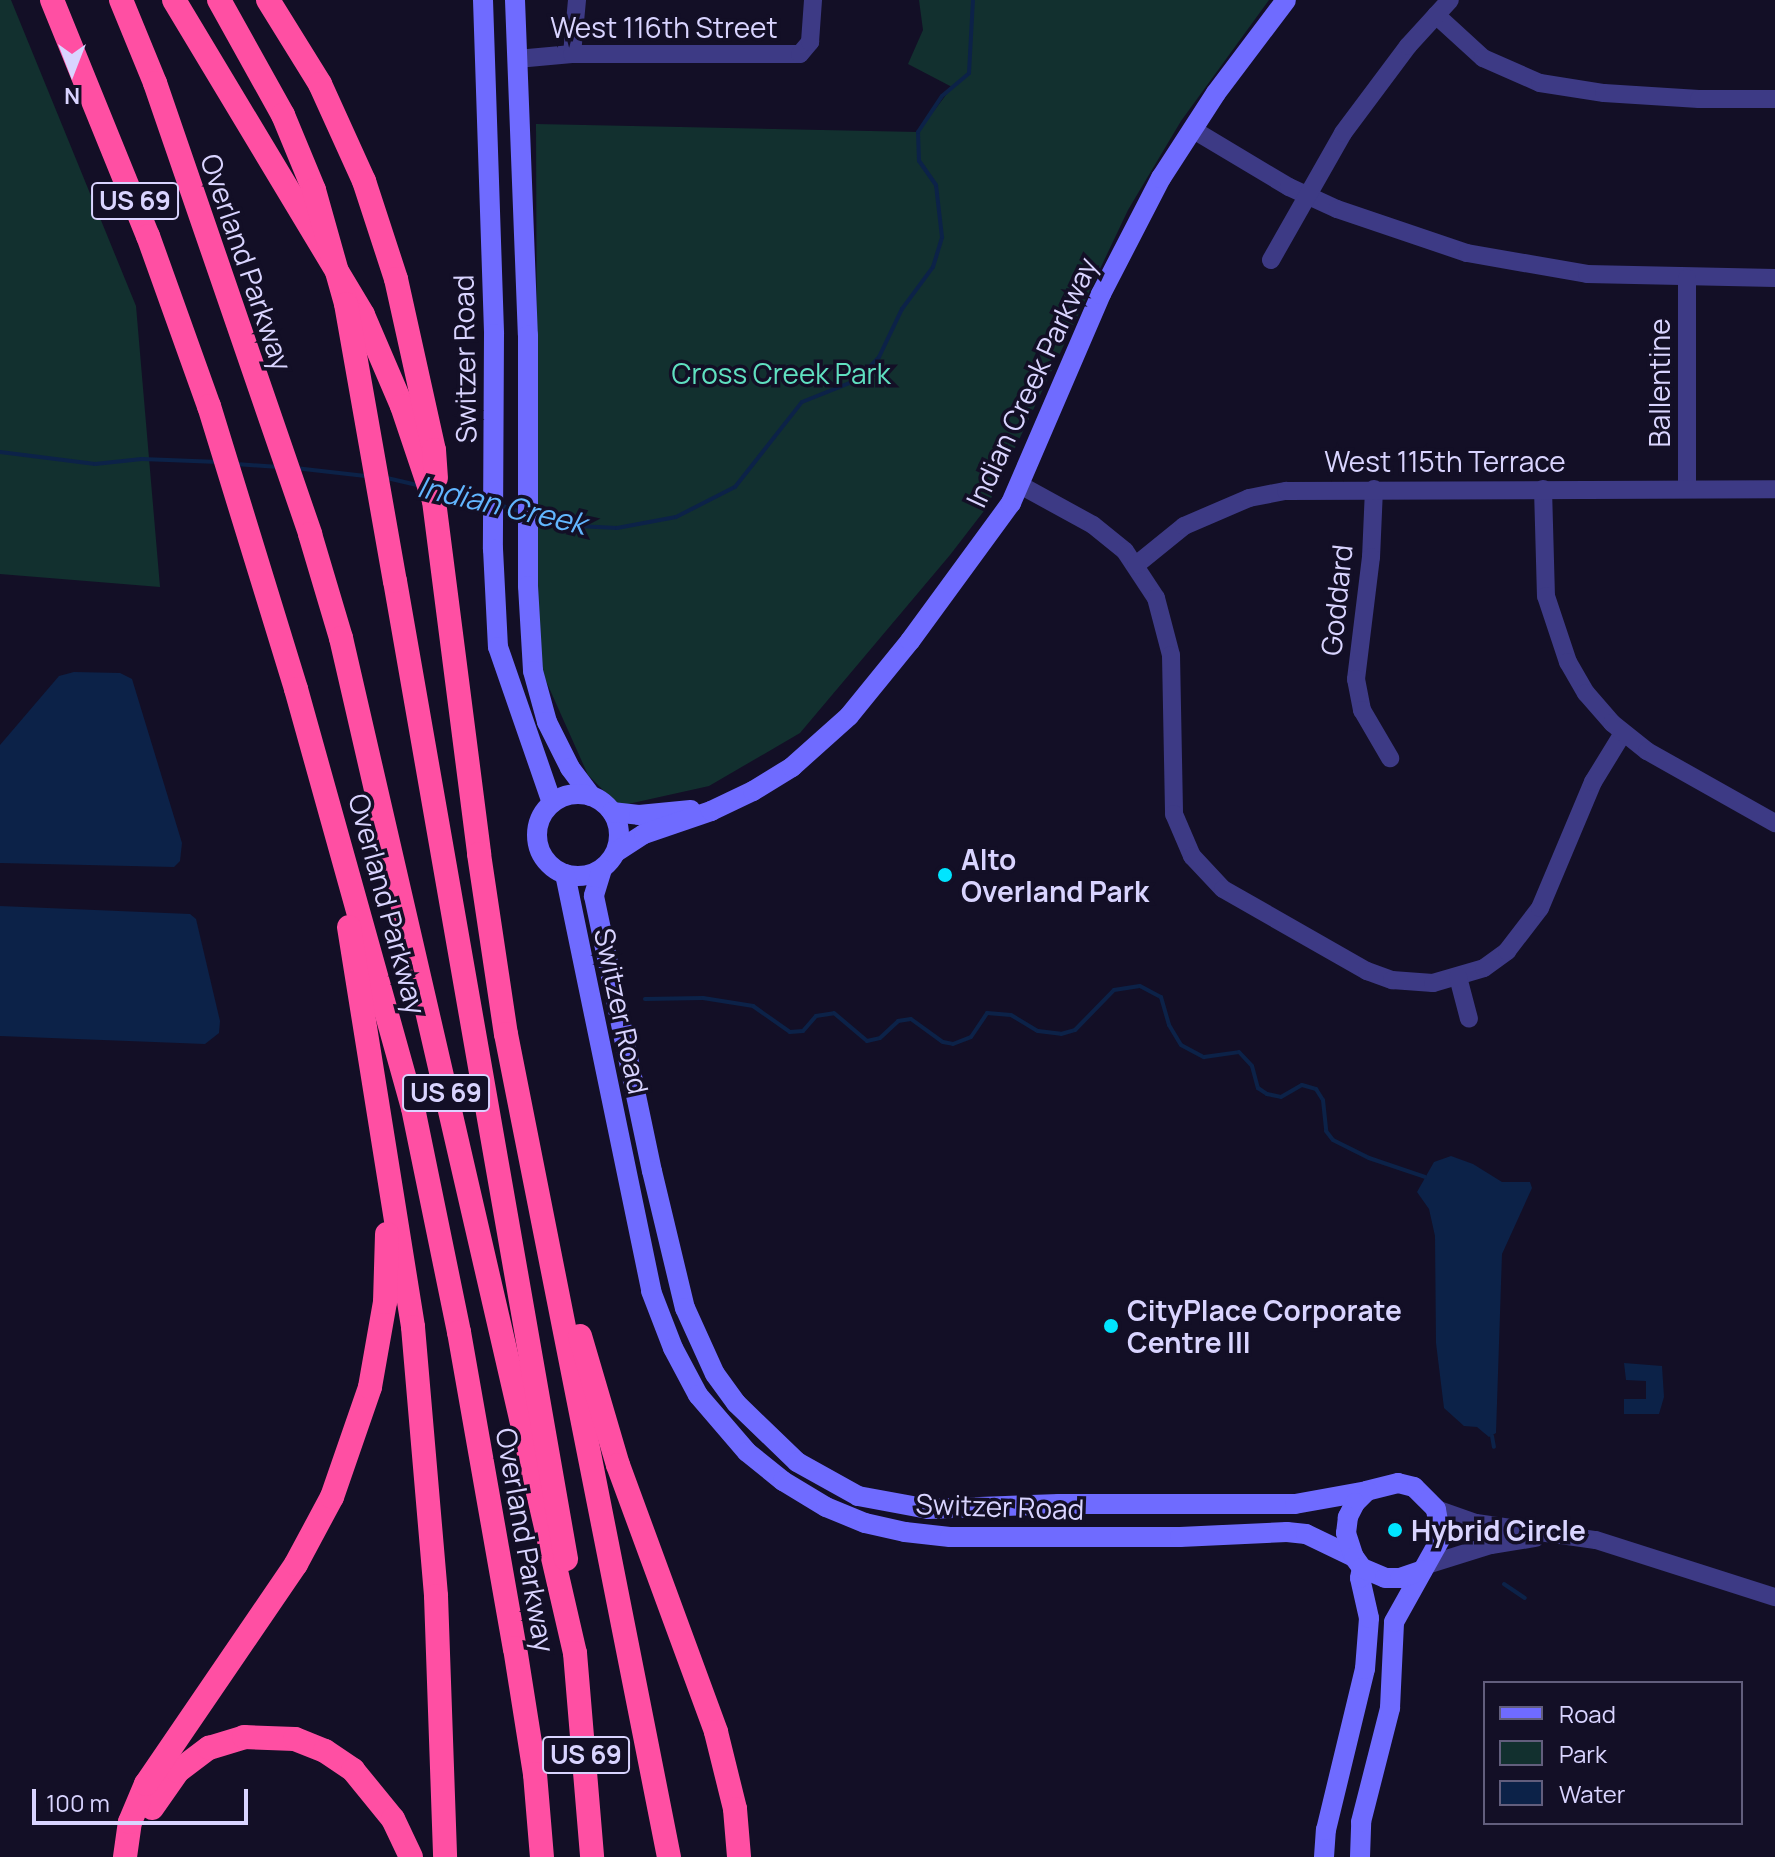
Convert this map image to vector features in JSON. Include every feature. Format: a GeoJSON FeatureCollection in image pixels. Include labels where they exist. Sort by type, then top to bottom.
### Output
{"type":"FeatureCollection","features":[{"type":"Feature","properties":{"kind":"highway","name":"Overland Parkway"},"geometry":{"type":"LineString","coordinates":[[52,0],[148,236],[209,406],[253,542],[331,810],[413,1108],[459,1332],[518,1664],[535,1774],[542,1857]]}},
{"type":"Feature","properties":{"kind":"highway","name":"Overland Parkway"},"geometry":{"type":"LineString","coordinates":[[121,0],[155,83],[260,397],[310,534],[341,638],[575,1653],[592,1857]]}},
{"type":"Feature","properties":{"kind":"highway"},"geometry":{"type":"LineString","coordinates":[[174,0],[363,315],[437,469],[434,501],[491,943],[555,1288],[669,1857]]}},
{"type":"Feature","properties":{"kind":"highway"},"geometry":{"type":"LineString","coordinates":[[219,0],[283,115],[314,190],[346,304],[563,1527],[575,1653]]}},
{"type":"Feature","properties":{"kind":"highway"},"geometry":{"type":"LineString","coordinates":[[268,0],[320,84],[364,181],[396,279],[426,451]]}},
{"type":"Feature","properties":{"kind":"highway"},"geometry":{"type":"LineString","coordinates":[[331,810],[413,1327],[436,1596],[445,1857]]}},
{"type":"Feature","properties":{"kind":"highway"},"geometry":{"type":"LineString","coordinates":[[125,1857],[130,1822],[146,1784],[296,1564],[332,1497],[348,1459],[370,1387],[385,1302],[388,1174]]}},
{"type":"Feature","properties":{"kind":"highway"},"geometry":{"type":"LineString","coordinates":[[555,1288],[575,1317],[618,1465],[716,1732],[735,1809],[739,1857]]}},
{"type":"Feature","properties":{"kind":"highway"},"geometry":{"type":"LineString","coordinates":[[141,1857],[146,1821],[154,1802],[178,1771],[209,1748],[260,1735],[310,1744],[353,1770],[393,1819],[411,1857]]}},
{"type":"Feature","properties":{"kind":"main road","name":"Switzer Road"},"geometry":{"type":"LineString","coordinates":[[483,0],[494,334],[493,549],[498,647],[552,803]]}},
{"type":"Feature","properties":{"kind":"main road"},"geometry":{"type":"LineString","coordinates":[[515,0],[528,335],[528,565],[533,671],[547,722],[570,768],[591,796],[612,812],[619,839],[616,852],[602,869],[578,876],[565,874],[554,868],[539,849],[538,824],[552,803],[564,797],[591,796]]}},
{"type":"Feature","properties":{"kind":"main road","name":"Indian Creek Parkway"},"geometry":{"type":"LineString","coordinates":[[616,852],[644,834],[711,811],[792,767],[849,716],[986,541],[1020,485],[1101,294],[1131,234],[1192,129],[1286,0]]}},
{"type":"Feature","properties":{"kind":"main road","name":"Indian Creek Parkway"},"geometry":{"type":"LineString","coordinates":[[612,812],[639,815],[711,811]]}},
{"type":"Feature","properties":{"kind":"main road","name":"Switzer Road"},"geometry":{"type":"LineString","coordinates":[[602,869],[594,896],[652,1171],[685,1308],[704,1354],[750,1420],[797,1462],[848,1492],[904,1506],[957,1510],[1295,1504],[1367,1491]]}},
{"type":"Feature","properties":{"kind":"main road","name":"Switzer Road"},"geometry":{"type":"LineString","coordinates":[[565,874],[651,1291],[685,1373],[709,1412],[728,1434],[783,1481],[847,1517],[926,1536],[1180,1537],[1297,1533],[1358,1562]]}},
{"type":"Feature","properties":{"kind":"main road"},"geometry":{"type":"LineString","coordinates":[[627,1175],[652,1171]]}},
{"type":"Feature","properties":{"kind":"main road"},"geometry":{"type":"LineString","coordinates":[[783,1481],[797,1462]]}},
{"type":"Feature","properties":{"kind":"main road"},"geometry":{"type":"LineString","coordinates":[[1324,1857],[1326,1830],[1365,1669],[1369,1618],[1358,1562],[1346,1533],[1348,1517],[1355,1503],[1367,1491],[1398,1483],[1414,1487],[1436,1509],[1441,1538],[1394,1622],[1390,1708],[1360,1835],[1360,1857]]}},
{"type":"Feature","properties":{"kind":"main road"},"geometry":{"type":"LineString","coordinates":[[1178,1504],[1180,1537]]}},
{"type":"Feature","properties":{"kind":"main road"},"geometry":{"type":"LineString","coordinates":[[1358,1562],[1385,1578],[1400,1578],[1425,1568]]}},
{"type":"Feature","properties":{"kind":"main road"},"geometry":{"type":"LineString","coordinates":[[1326,1830],[1360,1835]]}},
{"type":"Feature","properties":{"kind":"street"},"geometry":{"type":"LineString","coordinates":[[572,54],[577,0]]}},
{"type":"Feature","properties":{"kind":"street","name":"West 116th Street"},"geometry":{"type":"LineString","coordinates":[[517,59],[572,54],[800,54],[810,42],[813,0]]}},
{"type":"Feature","properties":{"kind":"street"},"geometry":{"type":"LineString","coordinates":[[1271,260],[1306,194],[1385,74],[1450,0]]}},
{"type":"Feature","properties":{"kind":"street"},"geometry":{"type":"LineString","coordinates":[[1436,15],[1483,58],[1540,83],[1604,93],[1699,99],[1775,99]]}},
{"type":"Feature","properties":{"kind":"street"},"geometry":{"type":"LineString","coordinates":[[1192,129],[1306,194],[1405,235],[1528,266],[1587,274],[1775,278]]}},
{"type":"Feature","properties":{"kind":"street","name":"Ballentine"},"geometry":{"type":"LineString","coordinates":[[1687,278],[1687,488]]}},
{"type":"Feature","properties":{"kind":"street"},"geometry":{"type":"LineString","coordinates":[[1020,485],[1093,525],[1136,565],[1156,598],[1171,655],[1174,814],[1181,835],[1205,873],[1236,897],[1367,971],[1410,982],[1433,983],[1484,968],[1507,951],[1526,931],[1540,908],[1593,782],[1623,733]]}},
{"type":"Feature","properties":{"kind":"street","name":"Goddard"},"geometry":{"type":"LineString","coordinates":[[1374,489],[1371,557],[1356,679],[1362,710],[1390,758]]}},
{"type":"Feature","properties":{"kind":"street"},"geometry":{"type":"LineString","coordinates":[[1543,489],[1543,565],[1554,629],[1586,693],[1623,733],[1647,751],[1775,823]]}},
{"type":"Feature","properties":{"kind":"street","name":"West 115th Terrace"},"geometry":{"type":"LineString","coordinates":[[1136,565],[1184,526],[1249,498],[1286,491],[1775,489]]}},
{"type":"Feature","properties":{"kind":"street"},"geometry":{"type":"LineString","coordinates":[[1458,977],[1469,1019]]}},
{"type":"Feature","properties":{"kind":"street"},"geometry":{"type":"LineString","coordinates":[[1436,1509],[1466,1520],[1550,1536],[1596,1540],[1775,1597]]}},
{"type":"Feature","properties":{"kind":"street"},"geometry":{"type":"LineString","coordinates":[[1425,1568],[1491,1545],[1550,1536]]}},
{"type":"Feature","properties":{"kind":"green space"},"geometry":{"type":"Polygon","coordinates":[[[0,0],[11,0],[136,306],[160,587],[0,574],[0,0]]]}},
{"type":"Feature","properties":{"kind":"green space","name":"Cross Creek Park"},"geometry":{"type":"Polygon","coordinates":[[[919,0],[1269,0],[1181,121],[1128,210],[987,507],[950,555],[800,733],[709,786],[619,806],[588,775],[538,663],[536,124],[918,132],[952,87],[908,64],[923,30],[919,0]]]}},
{"type":"Feature","properties":{"kind":"water"},"geometry":{"type":"Polygon","coordinates":[[[74,672],[120,673],[132,679],[182,843],[180,861],[174,867],[0,863],[0,745],[59,676],[74,672]]]}},
{"type":"Feature","properties":{"kind":"water"},"geometry":{"type":"Polygon","coordinates":[[[0,906],[190,914],[196,919],[220,1021],[219,1033],[205,1044],[0,1036],[0,906]]]}},
{"type":"Feature","properties":{"kind":"water"},"geometry":{"type":"Polygon","coordinates":[[[1451,1156],[1473,1164],[1502,1182],[1530,1182],[1532,1188],[1502,1254],[1496,1433],[1489,1437],[1477,1427],[1464,1426],[1444,1408],[1436,1343],[1435,1236],[1429,1209],[1417,1192],[1434,1162],[1451,1156]]]}},
{"type":"Feature","properties":{"kind":"water"},"geometry":{"type":"Polygon","coordinates":[[[1624,1363],[1662,1366],[1664,1397],[1659,1414],[1624,1414],[1624,1399],[1646,1399],[1646,1381],[1626,1380],[1624,1363]]]}},
{"type":"Feature","properties":{"kind":"waterway","name":"Indian Creek"},"geometry":{"type":"LineString","coordinates":[[534,516],[559,525],[617,528],[676,517],[735,487],[802,402],[857,380],[879,357],[902,309],[933,267],[942,237],[936,185],[919,161],[918,132],[942,96],[969,73],[973,0]]}},
{"type":"Feature","properties":{"kind":"waterway","name":"Indian Creek"},"geometry":{"type":"LineString","coordinates":[[0,452],[95,464],[142,459],[219,462]]}},
{"type":"Feature","properties":{"kind":"waterway","name":"Indian Creek"},"geometry":{"type":"LineString","coordinates":[[236,464],[279,467]]}},
{"type":"Feature","properties":{"kind":"waterway","name":"Indian Creek"},"geometry":{"type":"LineString","coordinates":[[295,468],[366,476]]}},
{"type":"Feature","properties":{"kind":"waterway","name":"Indian Creek"},"geometry":{"type":"LineString","coordinates":[[387,478],[418,485]]}},
{"type":"Feature","properties":{"kind":"waterway","name":"Indian Creek"},"geometry":{"type":"LineString","coordinates":[[438,489],[487,501]]}},
{"type":"Feature","properties":{"kind":"waterway","name":"Indian Creek"},"geometry":{"type":"LineString","coordinates":[[500,505],[522,512]]}},
{"type":"Feature","properties":{"kind":"waterway"},"geometry":{"type":"LineString","coordinates":[[645,999],[703,998],[753,1006],[790,1032],[803,1031],[816,1016],[834,1013],[867,1041],[880,1038],[898,1021],[911,1019],[943,1042],[953,1044],[971,1037],[987,1013],[1011,1015],[1038,1031],[1061,1034],[1075,1030],[1114,990],[1140,986],[1161,997],[1169,1025],[1181,1045],[1204,1057],[1239,1052],[1252,1066],[1258,1088],[1267,1094],[1281,1097],[1302,1085],[1316,1089],[1323,1100],[1326,1131],[1333,1140],[1369,1158],[1425,1177]]}},
{"type":"Feature","properties":{"kind":"waterway"},"geometry":{"type":"LineString","coordinates":[[1492,1436],[1494,1447]]}},
{"type":"Feature","properties":{"kind":"waterway"},"geometry":{"type":"LineString","coordinates":[[1504,1584],[1525,1598]]}},
{"type":"Feature","properties":{"kind":"place","name":"Alto Overland Park"},"geometry":{"type":"Point","coordinates":[945,875]}},
{"type":"Feature","properties":{"kind":"place","name":"CityPlace Corporate Centre III"},"geometry":{"type":"Point","coordinates":[1111,1326]}},
{"type":"Feature","properties":{"kind":"place","name":"Hybrid Circle"},"geometry":{"type":"Point","coordinates":[1395,1530]}}]}
